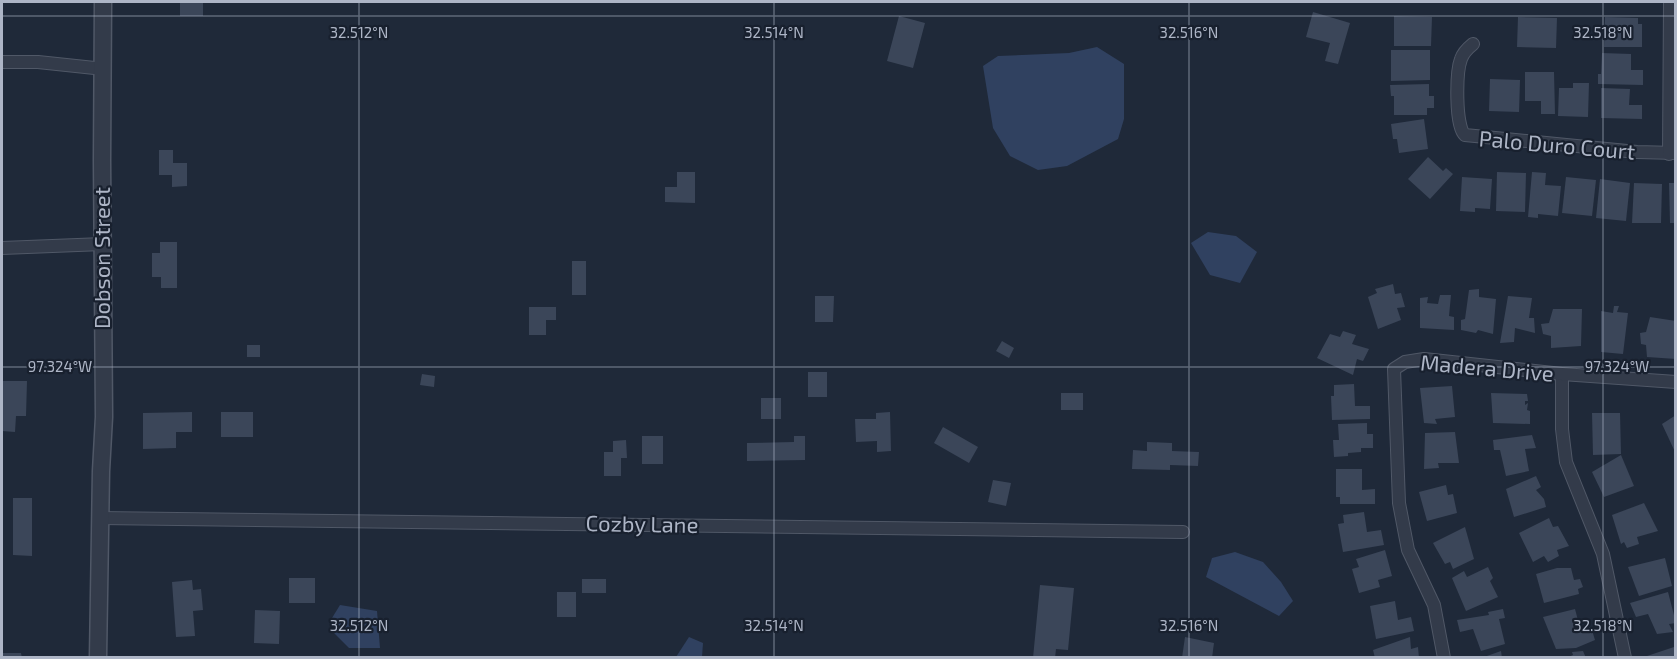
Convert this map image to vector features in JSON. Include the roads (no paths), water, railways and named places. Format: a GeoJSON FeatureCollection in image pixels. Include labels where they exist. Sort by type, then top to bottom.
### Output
{"type":"FeatureCollection","features":[{"type":"Feature","properties":{"kind":"street","name":"Dobson Street"},"geometry":{"type":"LineString","coordinates":[[98,657],[104,417],[103,2]]}},
{"type":"Feature","properties":{"kind":"street"},"geometry":{"type":"LineString","coordinates":[[1670,2],[1672,154]]}},
{"type":"Feature","properties":{"kind":"street","name":"Palo Duro Court"},"geometry":{"type":"LineString","coordinates":[[1473,44],[1465,51],[1459,67],[1458,120],[1461,132],[1465,135],[1672,154]]}},
{"type":"Feature","properties":{"kind":"street"},"geometry":{"type":"LineString","coordinates":[[2,62],[39,62],[104,69]]}},
{"type":"Feature","properties":{"kind":"street"},"geometry":{"type":"LineString","coordinates":[[2,248],[103,244]]}},
{"type":"Feature","properties":{"kind":"street","name":"Madera Drive"},"geometry":{"type":"LineString","coordinates":[[1444,657],[1434,605],[1408,550],[1399,503],[1394,369],[1405,362],[1424,359],[1562,374],[1676,382]]}},
{"type":"Feature","properties":{"kind":"street"},"geometry":{"type":"LineString","coordinates":[[1562,374],[1562,429],[1566,462],[1604,554],[1626,657]]}},
{"type":"Feature","properties":{"kind":"street","name":"Cozby Lane"},"geometry":{"type":"LineString","coordinates":[[100,518],[1183,532]]}},
{"type":"Feature","properties":{"kind":"water"},"geometry":{"type":"Polygon","coordinates":[[[1097,47],[1124,64],[1124,119],[1118,139],[1067,166],[1038,170],[1010,156],[993,128],[983,66],[998,56],[1069,53],[1097,47]]]}},
{"type":"Feature","properties":{"kind":"water"},"geometry":{"type":"Polygon","coordinates":[[[1208,232],[1236,236],[1257,252],[1240,283],[1210,275],[1191,243],[1208,232]]]}},
{"type":"Feature","properties":{"kind":"water"},"geometry":{"type":"Polygon","coordinates":[[[1235,552],[1263,562],[1281,582],[1293,601],[1279,616],[1206,577],[1212,558],[1235,552]]]}},
{"type":"Feature","properties":{"kind":"water"},"geometry":{"type":"Polygon","coordinates":[[[340,605],[377,611],[380,648],[349,648],[332,631],[332,618],[340,605]]]}},
{"type":"Feature","properties":{"kind":"water"},"geometry":{"type":"Polygon","coordinates":[[[689,637],[703,643],[702,657],[676,657],[689,637]]]}}]}
